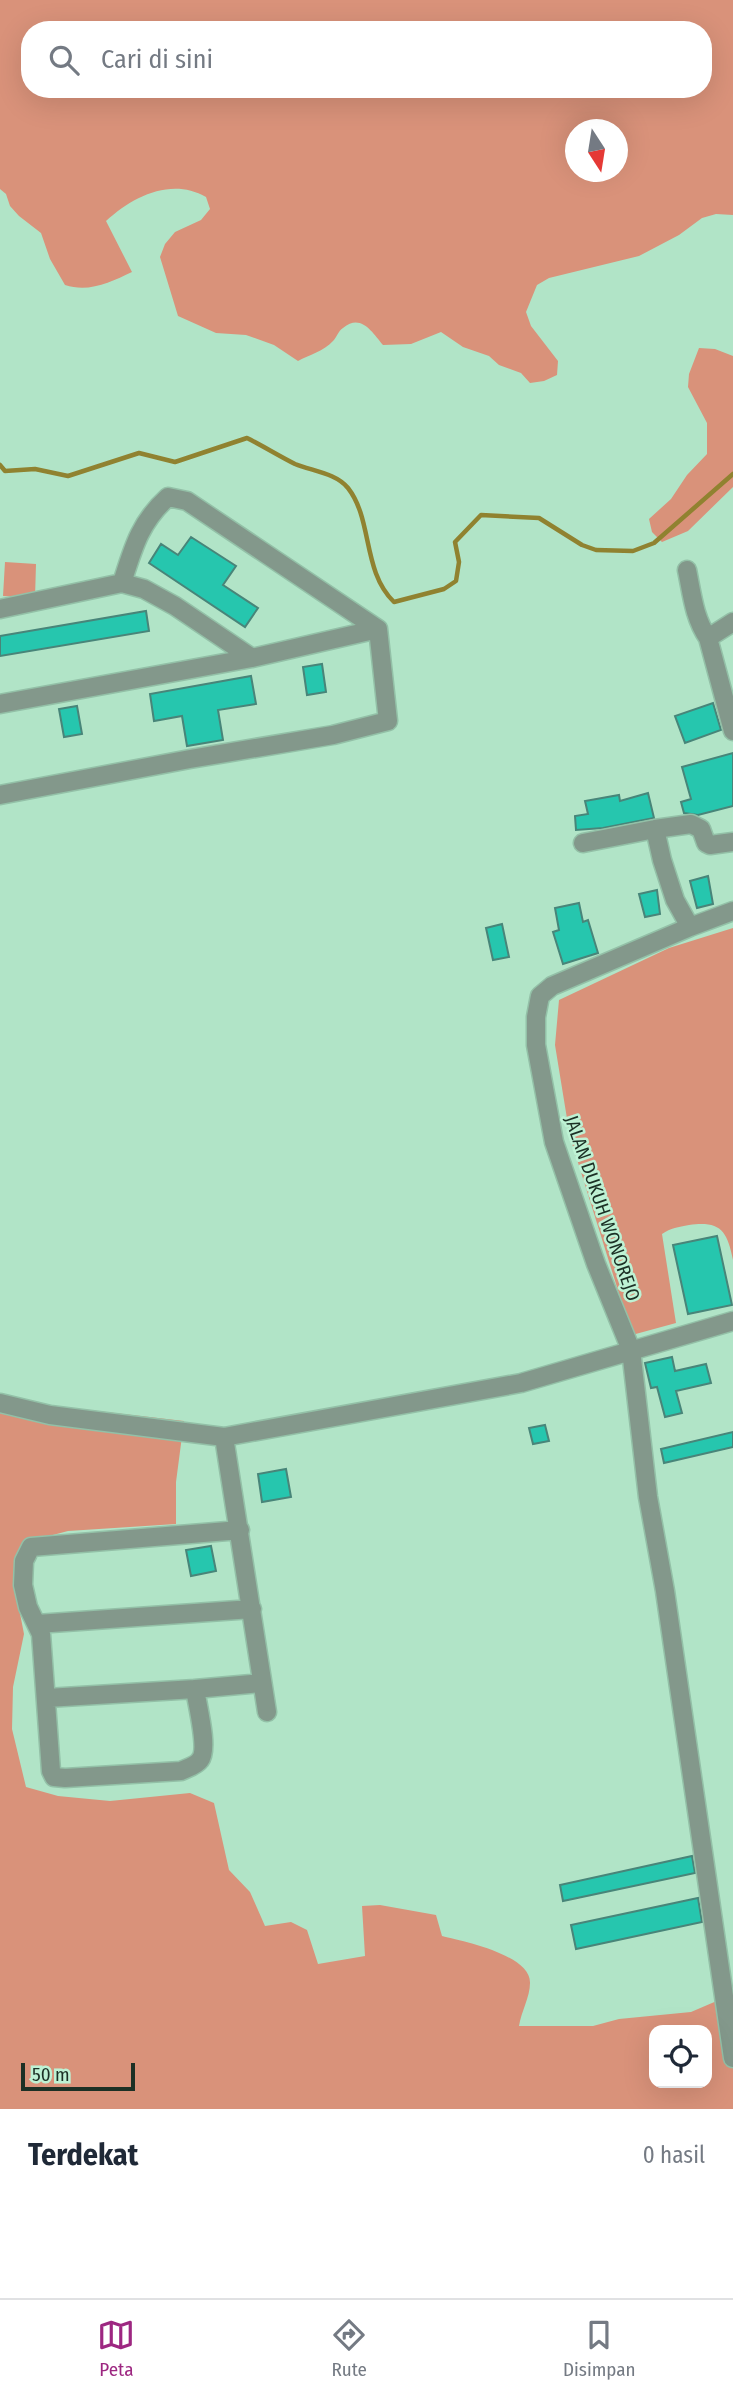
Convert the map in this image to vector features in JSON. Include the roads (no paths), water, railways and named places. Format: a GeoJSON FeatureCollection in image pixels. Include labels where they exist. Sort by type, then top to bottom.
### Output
{"type":"FeatureCollection","features":[{"type":"Feature","properties":{"kind":"street"},"geometry":{"type":"LineString","coordinates":[[0,795],[333,735],[388,720],[378,629],[187,501],[168,497],[155,509],[136,537],[122,583]]}},
{"type":"Feature","properties":{"kind":"street"},"geometry":{"type":"LineString","coordinates":[[687,570],[695,611],[708,638],[733,731]]}},
{"type":"Feature","properties":{"kind":"street"},"geometry":{"type":"LineString","coordinates":[[0,609],[122,583],[144,589],[175,606],[252,658]]}},
{"type":"Feature","properties":{"kind":"street"},"geometry":{"type":"LineString","coordinates":[[708,638],[733,622]]}},
{"type":"Feature","properties":{"kind":"street"},"geometry":{"type":"LineString","coordinates":[[0,704],[252,658],[378,629]]}},
{"type":"Feature","properties":{"kind":"street"},"geometry":{"type":"LineString","coordinates":[[583,843],[691,824],[701,829],[704,839],[710,845],[733,842]]}},
{"type":"Feature","properties":{"kind":"street"},"geometry":{"type":"LineString","coordinates":[[655,829],[675,900],[690,927]]}},
{"type":"Feature","properties":{"kind":"street","name":"JALAN DUKUH WONOREJO"},"geometry":{"type":"LineString","coordinates":[[733,911],[552,986],[540,996],[536,1017],[537,1045],[554,1142],[596,1264],[631,1350],[648,1497],[671,1632],[733,2058]]}},
{"type":"Feature","properties":{"kind":"street"},"geometry":{"type":"LineString","coordinates":[[0,1403],[50,1415],[224,1437],[521,1383],[733,1321]]}},
{"type":"Feature","properties":{"kind":"street"},"geometry":{"type":"LineString","coordinates":[[224,1437],[267,1712]]}},
{"type":"Feature","properties":{"kind":"street"},"geometry":{"type":"LineString","coordinates":[[195,1689],[204,1748],[202,1758],[197,1764],[181,1771],[54,1777],[51,1771],[41,1634],[28,1607],[23,1585],[24,1561],[31,1548],[240,1530]]}},
{"type":"Feature","properties":{"kind":"street"},"geometry":{"type":"LineString","coordinates":[[37,1625],[252,1609]]}},
{"type":"Feature","properties":{"kind":"street"},"geometry":{"type":"LineString","coordinates":[[47,1698],[261,1683]]}},
{"type":"Feature","properties":{"kind":"waterway"},"geometry":{"type":"LineString","coordinates":[[0,465],[5,471],[35,469],[68,476],[139,453],[175,462],[247,438],[295,464],[337,479],[348,488],[361,515],[377,576],[394,602],[444,589],[456,581],[459,562],[455,542],[481,515],[539,518],[582,545],[596,550],[633,551],[654,543],[733,474]]}}]}
